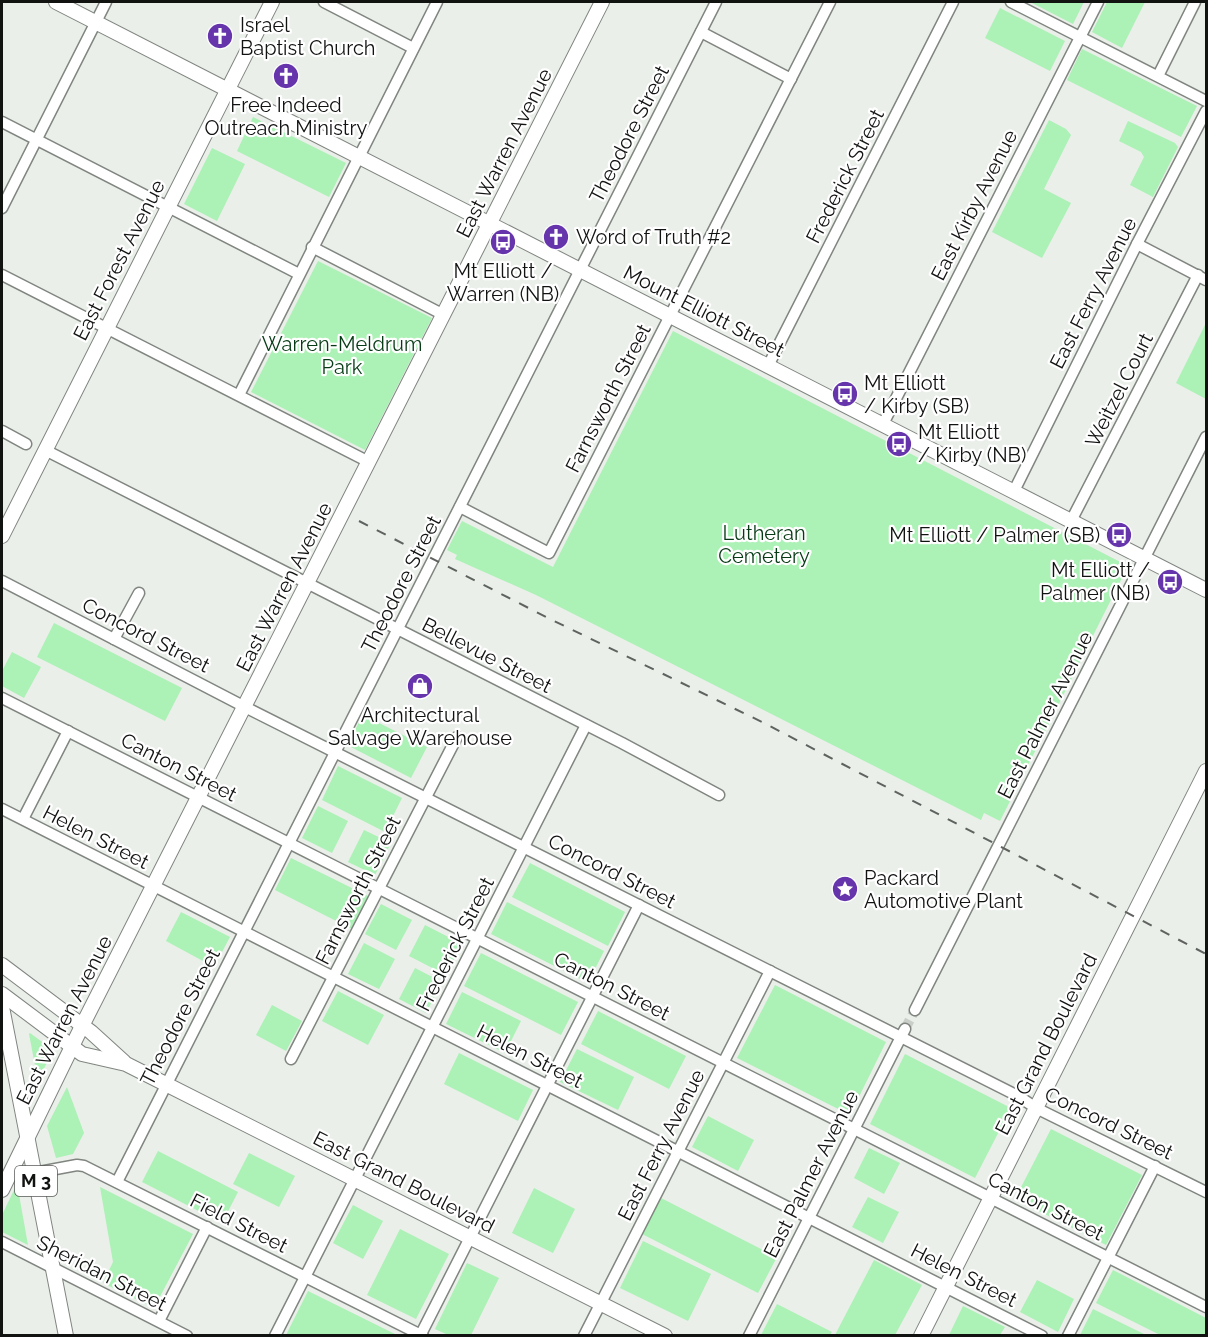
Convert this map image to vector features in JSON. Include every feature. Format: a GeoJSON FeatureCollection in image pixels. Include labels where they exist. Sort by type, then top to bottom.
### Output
{"type":"FeatureCollection","features":[{"type":"Feature","properties":{"kind":"main road","name":"Mount Elliott Street"},"geometry":{"type":"LineString","coordinates":[[56,2],[1206,590]]}},
{"type":"Feature","properties":{"kind":"main road","name":"East Forest Avenue"},"geometry":{"type":"LineString","coordinates":[[2,536],[272,2]]}},
{"type":"Feature","properties":{"kind":"main road","name":"East Warren Avenue"},"geometry":{"type":"LineString","coordinates":[[2,1190],[82,1026],[602,2]]}},
{"type":"Feature","properties":{"kind":"main road","name":"East Grand Boulevard"},"geometry":{"type":"LineString","coordinates":[[921,1335],[1206,771]]}},
{"type":"Feature","properties":{"kind":"main road","name":"East Grand Boulevard"},"geometry":{"type":"LineString","coordinates":[[2,964],[82,1026],[126,1064]]}},
{"type":"Feature","properties":{"kind":"main road","name":"East Grand Boulevard"},"geometry":{"type":"LineString","coordinates":[[2,994],[82,1054],[126,1064],[665,1335]]}},
{"type":"Feature","properties":{"kind":"main road","name":"M 3"},"geometry":{"type":"LineString","coordinates":[[2,1007],[66,1335]]}},
{"type":"Feature","properties":{"kind":"main road"},"geometry":{"type":"LineString","coordinates":[[45,1028],[57,1024],[60,1017],[59,1008]]}},
{"type":"Feature","properties":{"kind":"street"},"geometry":{"type":"LineString","coordinates":[[2,208],[106,2]]}},
{"type":"Feature","properties":{"kind":"street"},"geometry":{"type":"LineString","coordinates":[[324,2],[413,48]]}},
{"type":"Feature","properties":{"kind":"street"},"geometry":{"type":"LineString","coordinates":[[239,396],[437,2]]}},
{"type":"Feature","properties":{"kind":"street","name":"Theodore Street"},"geometry":{"type":"LineString","coordinates":[[117,1182],[716,2]]}},
{"type":"Feature","properties":{"kind":"street","name":"Farnsworth Street"},"geometry":{"type":"LineString","coordinates":[[460,507],[549,554],[830,2]]}},
{"type":"Feature","properties":{"kind":"street","name":"Frederick Street"},"geometry":{"type":"LineString","coordinates":[[768,366],[953,2]]}},
{"type":"Feature","properties":{"kind":"street"},"geometry":{"type":"LineString","coordinates":[[1011,2],[1206,101]]}},
{"type":"Feature","properties":{"kind":"street","name":"East Kirby Avenue"},"geometry":{"type":"LineString","coordinates":[[883,424],[1098,2]]}},
{"type":"Feature","properties":{"kind":"street"},"geometry":{"type":"LineString","coordinates":[[1158,76],[1196,2]]}},
{"type":"Feature","properties":{"kind":"street"},"geometry":{"type":"LineString","coordinates":[[701,32],[790,79]]}},
{"type":"Feature","properties":{"kind":"street","name":"East Ferry Avenue"},"geometry":{"type":"LineString","coordinates":[[1014,491],[1206,111]]}},
{"type":"Feature","properties":{"kind":"street"},"geometry":{"type":"LineString","coordinates":[[2,122],[299,274]]}},
{"type":"Feature","properties":{"kind":"street"},"geometry":{"type":"LineString","coordinates":[[1137,244],[1202,277]]}},
{"type":"Feature","properties":{"kind":"street"},"geometry":{"type":"LineString","coordinates":[[312,247],[444,315]]}},
{"type":"Feature","properties":{"kind":"street"},"geometry":{"type":"LineString","coordinates":[[2,275],[369,462]]}},
{"type":"Feature","properties":{"kind":"street","name":"Weitzel Court"},"geometry":{"type":"LineString","coordinates":[[1071,521],[1202,277]]}},
{"type":"Feature","properties":{"kind":"street"},"geometry":{"type":"LineString","coordinates":[[2,431],[26,444]]}},
{"type":"Feature","properties":{"kind":"street","name":"East Palmer Avenue"},"geometry":{"type":"LineString","coordinates":[[915,1010],[1206,437]]}},
{"type":"Feature","properties":{"kind":"street","name":"Bellevue Street"},"geometry":{"type":"LineString","coordinates":[[45,450],[719,795]]}},
{"type":"Feature","properties":{"kind":"street","name":"Concord Street"},"geometry":{"type":"LineString","coordinates":[[2,581],[770,971],[903,1033],[1036,1108],[1206,1192]]}},
{"type":"Feature","properties":{"kind":"street"},"geometry":{"type":"LineString","coordinates":[[114,639],[139,593]]}},
{"type":"Feature","properties":{"kind":"street","name":"Canton Street"},"geometry":{"type":"LineString","coordinates":[[2,698],[1206,1307]]}},
{"type":"Feature","properties":{"kind":"street","name":"Frederick Street"},"geometry":{"type":"LineString","coordinates":[[275,1335],[586,725]]}},
{"type":"Feature","properties":{"kind":"street"},"geometry":{"type":"LineString","coordinates":[[23,819],[68,731]]}},
{"type":"Feature","properties":{"kind":"street","name":"Farnsworth Street"},"geometry":{"type":"LineString","coordinates":[[291,1059],[457,737]]}},
{"type":"Feature","properties":{"kind":"street","name":"Helen Street"},"geometry":{"type":"LineString","coordinates":[[2,810],[1042,1335]]}},
{"type":"Feature","properties":{"kind":"street"},"geometry":{"type":"LineString","coordinates":[[421,1335],[639,905]]}},
{"type":"Feature","properties":{"kind":"street","name":"East Ferry Avenue"},"geometry":{"type":"LineString","coordinates":[[584,1335],[770,971]]}},
{"type":"Feature","properties":{"kind":"street","name":"East Palmer Avenue"},"geometry":{"type":"LineString","coordinates":[[749,1335],[903,1033]]}},
{"type":"Feature","properties":{"kind":"street","name":"Field Street"},"geometry":{"type":"LineString","coordinates":[[34,1173],[77,1165],[117,1182],[421,1335]]}},
{"type":"Feature","properties":{"kind":"street"},"geometry":{"type":"LineString","coordinates":[[1068,1335],[1155,1166]]}},
{"type":"Feature","properties":{"kind":"street"},"geometry":{"type":"LineString","coordinates":[[159,1321],[207,1227]]}},
{"type":"Feature","properties":{"kind":"street","name":"Sheridan Street"},"geometry":{"type":"LineString","coordinates":[[2,1242],[187,1335]]}},
{"type":"Feature","properties":{"kind":"green space"},"geometry":{"type":"Polygon","coordinates":[[[1030,2],[1084,2],[1073,24],[1030,2]]]}},
{"type":"Feature","properties":{"kind":"green space"},"geometry":{"type":"Polygon","coordinates":[[[1107,2],[1145,2],[1122,48],[1092,32],[1107,2]]]}},
{"type":"Feature","properties":{"kind":"green space"},"geometry":{"type":"Polygon","coordinates":[[[1000,8],[1065,41],[1050,71],[985,38],[1000,8]]]}},
{"type":"Feature","properties":{"kind":"green space"},"geometry":{"type":"Polygon","coordinates":[[[1082,49],[1197,106],[1181,137],[1067,80],[1082,49]]]}},
{"type":"Feature","properties":{"kind":"green space"},"geometry":{"type":"Polygon","coordinates":[[[253,117],[346,163],[329,197],[237,151],[253,117]]]}},
{"type":"Feature","properties":{"kind":"green space"},"geometry":{"type":"Polygon","coordinates":[[[1049,120],[1066,129],[1071,135],[1044,189],[1071,203],[1042,258],[992,232],[1049,120]]]}},
{"type":"Feature","properties":{"kind":"green space"},"geometry":{"type":"Polygon","coordinates":[[[1128,121],[1175,143],[1178,147],[1153,197],[1130,185],[1144,157],[1141,152],[1119,141],[1128,121]]]}},
{"type":"Feature","properties":{"kind":"green space"},"geometry":{"type":"Polygon","coordinates":[[[212,148],[245,164],[217,221],[184,204],[212,148]]]}},
{"type":"Feature","properties":{"kind":"green space","name":"Warren-Meldrum Park"},"geometry":{"type":"Polygon","coordinates":[[[318,261],[432,318],[365,450],[251,392],[318,261]]]}},
{"type":"Feature","properties":{"kind":"green space"},"geometry":{"type":"Polygon","coordinates":[[[1206,323],[1206,399],[1176,383],[1206,323]]]}},
{"type":"Feature","properties":{"kind":"green space","name":"Lutheran Cemetery"},"geometry":{"type":"Polygon","coordinates":[[[673,331],[1128,566],[1000,821],[984,813],[981,820],[536,595],[455,559],[457,555],[447,550],[462,521],[553,567],[673,331]]]}},
{"type":"Feature","properties":{"kind":"green space"},"geometry":{"type":"Polygon","coordinates":[[[54,623],[182,688],[165,721],[37,657],[54,623]]]}},
{"type":"Feature","properties":{"kind":"green space"},"geometry":{"type":"Polygon","coordinates":[[[12,652],[41,667],[24,698],[2,686],[2,671],[12,652]]]}},
{"type":"Feature","properties":{"kind":"green space"},"geometry":{"type":"Polygon","coordinates":[[[363,715],[427,747],[411,778],[347,745],[363,715]]]}},
{"type":"Feature","properties":{"kind":"green space"},"geometry":{"type":"Polygon","coordinates":[[[338,766],[402,798],[385,832],[322,800],[338,766]]]}},
{"type":"Feature","properties":{"kind":"green space"},"geometry":{"type":"Polygon","coordinates":[[[318,806],[348,821],[332,853],[302,838],[318,806]]]}},
{"type":"Feature","properties":{"kind":"green space"},"geometry":{"type":"Polygon","coordinates":[[[364,830],[391,843],[375,875],[348,862],[364,830]]]}},
{"type":"Feature","properties":{"kind":"green space"},"geometry":{"type":"Polygon","coordinates":[[[291,858],[368,896],[352,929],[275,890],[291,858]]]}},
{"type":"Feature","properties":{"kind":"green space"},"geometry":{"type":"Polygon","coordinates":[[[530,863],[625,912],[608,946],[512,897],[530,863]]]}},
{"type":"Feature","properties":{"kind":"green space"},"geometry":{"type":"Polygon","coordinates":[[[507,902],[604,951],[588,983],[491,934],[507,902]]]}},
{"type":"Feature","properties":{"kind":"green space"},"geometry":{"type":"Polygon","coordinates":[[[381,904],[412,920],[396,950],[365,934],[381,904]]]}},
{"type":"Feature","properties":{"kind":"green space"},"geometry":{"type":"Polygon","coordinates":[[[181,912],[230,937],[214,967],[166,941],[181,912]]]}},
{"type":"Feature","properties":{"kind":"green space"},"geometry":{"type":"Polygon","coordinates":[[[425,925],[462,944],[446,975],[409,956],[425,925]]]}},
{"type":"Feature","properties":{"kind":"green space"},"geometry":{"type":"Polygon","coordinates":[[[364,943],[395,959],[379,989],[348,974],[364,943]]]}},
{"type":"Feature","properties":{"kind":"green space"},"geometry":{"type":"Polygon","coordinates":[[[481,953],[578,1002],[561,1035],[464,986],[481,953]]]}},
{"type":"Feature","properties":{"kind":"green space"},"geometry":{"type":"Polygon","coordinates":[[[415,968],[442,982],[426,1013],[399,999],[415,968]]]}},
{"type":"Feature","properties":{"kind":"green space"},"geometry":{"type":"Polygon","coordinates":[[[775,985],[886,1042],[850,1115],[737,1058],[775,985]]]}},
{"type":"Feature","properties":{"kind":"green space"},"geometry":{"type":"Polygon","coordinates":[[[338,991],[384,1015],[368,1045],[322,1021],[338,991]]]}},
{"type":"Feature","properties":{"kind":"green space"},"geometry":{"type":"Polygon","coordinates":[[[462,992],[521,1021],[505,1053],[446,1024],[462,992]]]}},
{"type":"Feature","properties":{"kind":"green space"},"geometry":{"type":"Polygon","coordinates":[[[272,1005],[302,1021],[286,1051],[256,1035],[272,1005]]]}},
{"type":"Feature","properties":{"kind":"green space"},"geometry":{"type":"Polygon","coordinates":[[[598,1011],[686,1056],[669,1089],[581,1044],[598,1011]]]}},
{"type":"Feature","properties":{"kind":"green space"},"geometry":{"type":"Polygon","coordinates":[[[29,1034],[53,1050],[38,1081],[29,1034]]]}},
{"type":"Feature","properties":{"kind":"green space"},"geometry":{"type":"Polygon","coordinates":[[[577,1049],[634,1077],[618,1110],[560,1082],[577,1049]]]}},
{"type":"Feature","properties":{"kind":"green space"},"geometry":{"type":"Polygon","coordinates":[[[459,1053],[533,1090],[518,1121],[444,1084],[459,1053]]]}},
{"type":"Feature","properties":{"kind":"green space"},"geometry":{"type":"Polygon","coordinates":[[[905,1054],[1011,1108],[975,1178],[870,1124],[905,1054]]]}},
{"type":"Feature","properties":{"kind":"green space"},"geometry":{"type":"Polygon","coordinates":[[[67,1087],[84,1133],[73,1154],[56,1158],[47,1126],[67,1087]]]}},
{"type":"Feature","properties":{"kind":"green space"},"geometry":{"type":"Polygon","coordinates":[[[708,1116],[754,1140],[738,1171],[692,1147],[708,1116]]]}},
{"type":"Feature","properties":{"kind":"green space"},"geometry":{"type":"Polygon","coordinates":[[[1051,1129],[1142,1175],[1106,1245],[1015,1199],[1051,1129]]]}},
{"type":"Feature","properties":{"kind":"green space"},"geometry":{"type":"Polygon","coordinates":[[[869,1148],[900,1163],[884,1194],[854,1178],[869,1148]]]}},
{"type":"Feature","properties":{"kind":"green space"},"geometry":{"type":"Polygon","coordinates":[[[158,1151],[238,1192],[222,1223],[142,1182],[158,1151]]]}},
{"type":"Feature","properties":{"kind":"green space"},"geometry":{"type":"Polygon","coordinates":[[[249,1153],[295,1176],[279,1207],[233,1184],[249,1153]]]}},
{"type":"Feature","properties":{"kind":"green space"},"geometry":{"type":"Polygon","coordinates":[[[100,1187],[193,1234],[154,1308],[103,1283],[113,1262],[100,1187]]]}},
{"type":"Feature","properties":{"kind":"green space"},"geometry":{"type":"Polygon","coordinates":[[[15,1188],[18,1189],[28,1245],[2,1232],[2,1215],[15,1188]]]}},
{"type":"Feature","properties":{"kind":"green space"},"geometry":{"type":"Polygon","coordinates":[[[534,1188],[575,1209],[553,1253],[512,1233],[534,1188]]]}},
{"type":"Feature","properties":{"kind":"green space"},"geometry":{"type":"Polygon","coordinates":[[[868,1197],[899,1212],[883,1243],[852,1227],[868,1197]]]}},
{"type":"Feature","properties":{"kind":"green space"},"geometry":{"type":"Polygon","coordinates":[[[661,1198],[777,1257],[758,1293],[642,1234],[661,1198]]]}},
{"type":"Feature","properties":{"kind":"green space"},"geometry":{"type":"Polygon","coordinates":[[[353,1205],[383,1221],[363,1259],[333,1243],[353,1205]]]}},
{"type":"Feature","properties":{"kind":"green space"},"geometry":{"type":"Polygon","coordinates":[[[400,1229],[449,1254],[416,1319],[367,1295],[400,1229]]]}},
{"type":"Feature","properties":{"kind":"green space"},"geometry":{"type":"Polygon","coordinates":[[[643,1241],[711,1274],[688,1321],[620,1288],[643,1241]]]}},
{"type":"Feature","properties":{"kind":"green space"},"geometry":{"type":"Polygon","coordinates":[[[874,1260],[922,1285],[895,1335],[835,1335],[874,1260]]]}},
{"type":"Feature","properties":{"kind":"green space"},"geometry":{"type":"Polygon","coordinates":[[[467,1263],[499,1278],[471,1335],[448,1335],[435,1329],[467,1263]]]}},
{"type":"Feature","properties":{"kind":"green space"},"geometry":{"type":"Polygon","coordinates":[[[1113,1270],[1206,1318],[1206,1335],[1160,1335],[1096,1303],[1113,1270]]]}},
{"type":"Feature","properties":{"kind":"green space"},"geometry":{"type":"Polygon","coordinates":[[[1037,1280],[1074,1299],[1058,1332],[1020,1312],[1037,1280]]]}},
{"type":"Feature","properties":{"kind":"green space"},"geometry":{"type":"Polygon","coordinates":[[[308,1291],[397,1335],[286,1335],[308,1291]]]}},
{"type":"Feature","properties":{"kind":"green space"},"geometry":{"type":"Polygon","coordinates":[[[777,1304],[832,1332],[830,1335],[761,1335],[777,1304]]]}},
{"type":"Feature","properties":{"kind":"green space"},"geometry":{"type":"Polygon","coordinates":[[[963,1306],[1005,1327],[1000,1335],[949,1335],[963,1306]]]}},
{"type":"Feature","properties":{"kind":"green space"},"geometry":{"type":"Polygon","coordinates":[[[1093,1309],[1146,1335],[1080,1335],[1093,1309]]]}},
{"type":"Feature","properties":{"kind":"tunnel"},"geometry":{"type":"LineString","coordinates":[[905,1029],[915,1010]]}},
{"type":"Feature","properties":{"kind":"railway"},"geometry":{"type":"LineString","coordinates":[[359,521],[550,619],[762,722],[1206,954]]}},
{"type":"Feature","properties":{"kind":"place","name":"Israel Baptist Church"},"geometry":{"type":"Point","coordinates":[220,36]}},
{"type":"Feature","properties":{"kind":"place","name":"Free Indeed Outreach Ministry"},"geometry":{"type":"Point","coordinates":[286,76]}},
{"type":"Feature","properties":{"kind":"place","name":"Word of Truth #2"},"geometry":{"type":"Point","coordinates":[556,237]}},
{"type":"Feature","properties":{"kind":"place","name":"Mt Elliott / Warren (NB)"},"geometry":{"type":"Point","coordinates":[503,242]}},
{"type":"Feature","properties":{"kind":"place","name":"Mt Elliott / Kirby (SB)"},"geometry":{"type":"Point","coordinates":[845,394]}},
{"type":"Feature","properties":{"kind":"place","name":"Mt Elliott / Kirby (NB)"},"geometry":{"type":"Point","coordinates":[899,444]}},
{"type":"Feature","properties":{"kind":"place","name":"Mt Elliott / Palmer (SB)"},"geometry":{"type":"Point","coordinates":[1119,535]}},
{"type":"Feature","properties":{"kind":"place","name":"Mt Elliott / Palmer (NB)"},"geometry":{"type":"Point","coordinates":[1170,582]}},
{"type":"Feature","properties":{"kind":"place","name":"Architectural Salvage Warehouse"},"geometry":{"type":"Point","coordinates":[420,686]}},
{"type":"Feature","properties":{"kind":"place","name":"Packard Automotive Plant"},"geometry":{"type":"Point","coordinates":[845,889]}}]}
